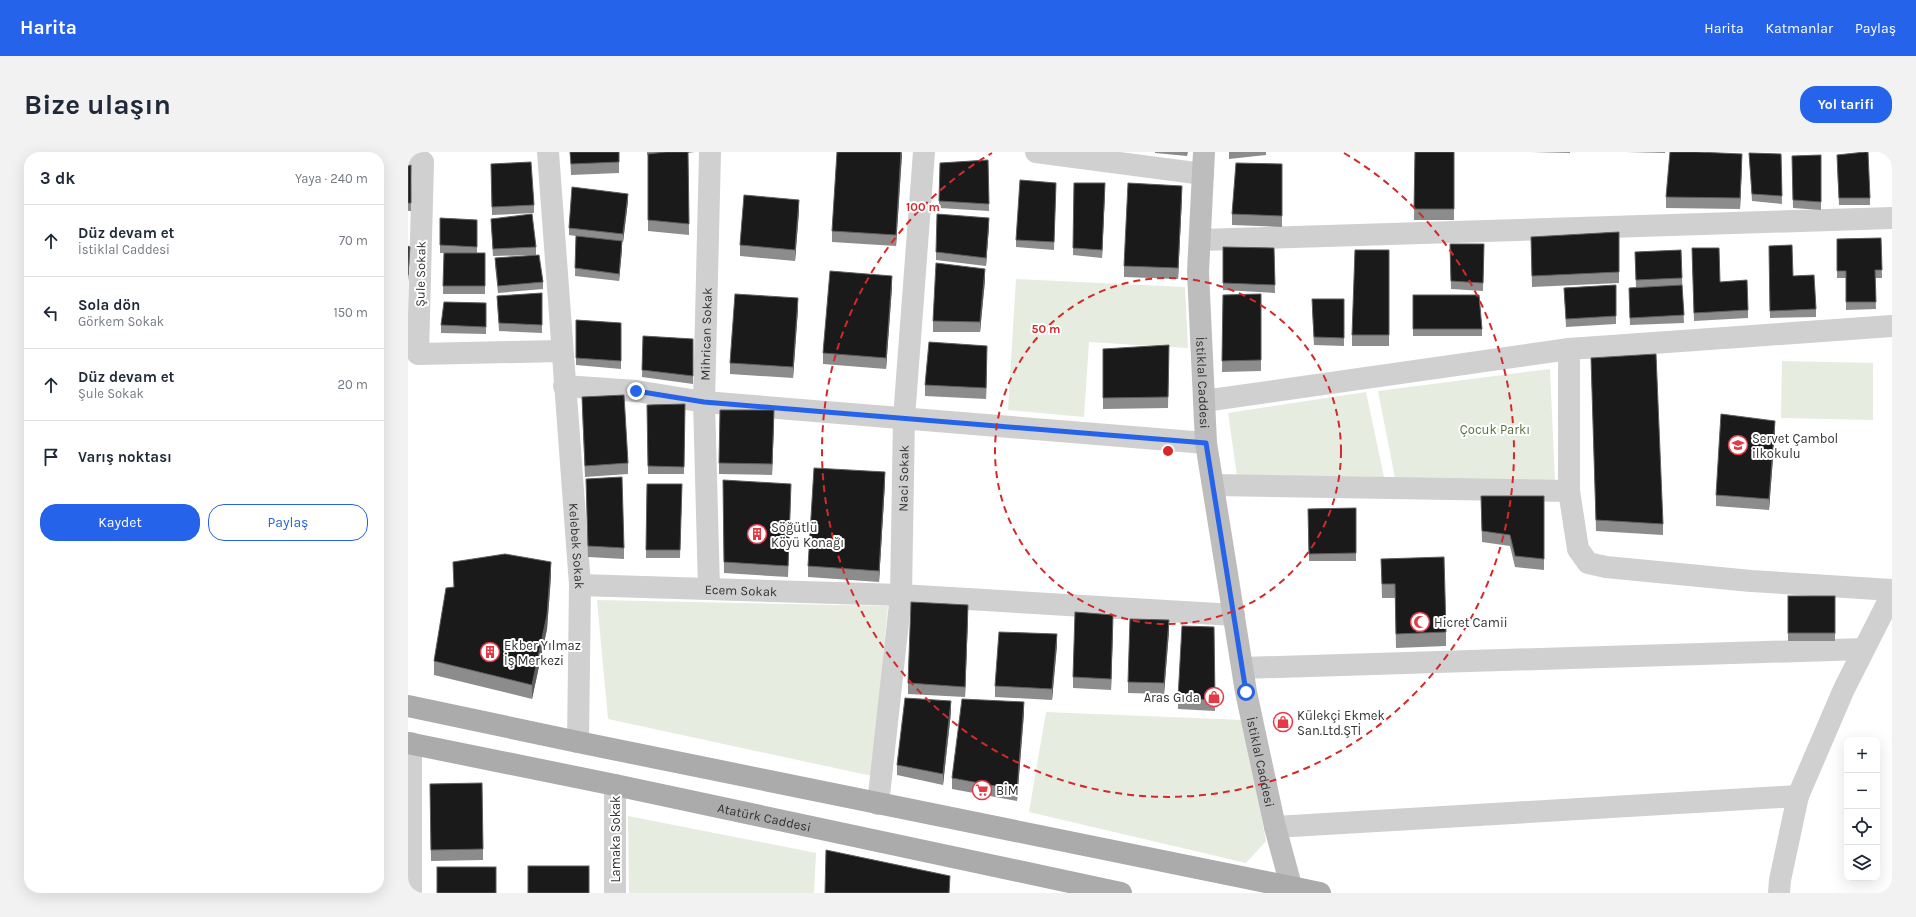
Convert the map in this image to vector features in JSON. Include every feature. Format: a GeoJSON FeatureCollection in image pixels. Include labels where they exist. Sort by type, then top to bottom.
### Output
{"type":"FeatureCollection","features":[{"type":"Feature","properties":{"kind":"main road"},"geometry":{"type":"LineString","coordinates":[[408,706],[1293,890],[1320,893]]}},
{"type":"Feature","properties":{"kind":"main road","name":"Atatürk Caddesi"},"geometry":{"type":"LineString","coordinates":[[409,743],[615,785],[1121,893]]}},
{"type":"Feature","properties":{"kind":"street","name":"Kelebek Sokak"},"geometry":{"type":"LineString","coordinates":[[548,152],[564,386],[580,584],[578,742]]}},
{"type":"Feature","properties":{"kind":"street","name":"Mihrican Sokak"},"geometry":{"type":"LineString","coordinates":[[709,588],[704,402],[710,152]]}},
{"type":"Feature","properties":{"kind":"street","name":"Naci Sokak"},"geometry":{"type":"LineString","coordinates":[[878,804],[901,595],[904,418],[924,152]]}},
{"type":"Feature","properties":{"kind":"street"},"geometry":{"type":"LineString","coordinates":[[1036,152],[1203,174]]}},
{"type":"Feature","properties":{"kind":"street","name":"İstiklal Caddesi"},"geometry":{"type":"LineString","coordinates":[[1204,152],[1198,272],[1206,443],[1243,668],[1275,827],[1293,890]]}},
{"type":"Feature","properties":{"kind":"street","name":"Şule Sokak"},"geometry":{"type":"LineString","coordinates":[[408,162],[422,162],[418,354],[562,351]]}},
{"type":"Feature","properties":{"kind":"street"},"geometry":{"type":"LineString","coordinates":[[1200,240],[1892,218]]}},
{"type":"Feature","properties":{"kind":"street"},"geometry":{"type":"LineString","coordinates":[[1204,400],[1569,349],[1892,326]]}},
{"type":"Feature","properties":{"kind":"street"},"geometry":{"type":"LineString","coordinates":[[1569,349],[1569,491],[1578,549],[1588,563],[1606,567],[1751,581],[1892,590]]}},
{"type":"Feature","properties":{"kind":"street"},"geometry":{"type":"LineString","coordinates":[[564,386],[636,391],[704,402],[1206,443]]}},
{"type":"Feature","properties":{"kind":"street"},"geometry":{"type":"LineString","coordinates":[[1213,485],[1569,491]]}},
{"type":"Feature","properties":{"kind":"street","name":"Ecem Sokak"},"geometry":{"type":"LineString","coordinates":[[580,584],[901,595],[1234,615]]}},
{"type":"Feature","properties":{"kind":"street"},"geometry":{"type":"LineString","coordinates":[[1779,893],[1780,880],[1798,796],[1844,689],[1864,650],[1886,618],[1892,594]]}},
{"type":"Feature","properties":{"kind":"street"},"geometry":{"type":"LineString","coordinates":[[1243,668],[1864,650]]}},
{"type":"Feature","properties":{"kind":"street"},"geometry":{"type":"LineString","coordinates":[[409,743],[411,893]]}},
{"type":"Feature","properties":{"kind":"street","name":"Lamaka Sokak"},"geometry":{"type":"LineString","coordinates":[[615,785],[615,893]]}},
{"type":"Feature","properties":{"kind":"street"},"geometry":{"type":"LineString","coordinates":[[1275,827],[1798,796]]}},
{"type":"Feature","properties":{"kind":"green space"},"geometry":{"type":"Polygon","coordinates":[[[1016,279],[1185,287],[1188,348],[1089,342],[1084,417],[1008,410],[1016,279]]]}},
{"type":"Feature","properties":{"kind":"green space"},"geometry":{"type":"Polygon","coordinates":[[[1782,361],[1873,363],[1873,420],[1781,418],[1782,361]]]}},
{"type":"Feature","properties":{"kind":"green space","name":"Çocuk Parkı"},"geometry":{"type":"Polygon","coordinates":[[[1550,369],[1555,482],[1395,478],[1378,391],[1550,369]]]}},
{"type":"Feature","properties":{"kind":"green space"},"geometry":{"type":"Polygon","coordinates":[[[1366,392],[1384,477],[1237,476],[1228,413],[1366,392]]]}},
{"type":"Feature","properties":{"kind":"green space"},"geometry":{"type":"Polygon","coordinates":[[[597,600],[888,606],[872,776],[608,719],[597,600]]]}},
{"type":"Feature","properties":{"kind":"green space"},"geometry":{"type":"Polygon","coordinates":[[[1046,712],[1243,720],[1266,841],[1246,863],[1029,812],[1046,712]]]}},
{"type":"Feature","properties":{"kind":"green space"},"geometry":{"type":"Polygon","coordinates":[[[628,816],[816,853],[814,893],[629,893],[628,816]]]}},
{"type":"Feature","properties":{"kind":"building"},"geometry":{"type":"Polygon","coordinates":[[[570,152],[619,152],[619,162],[571,164],[570,152]]]}},
{"type":"Feature","properties":{"kind":"building"},"geometry":{"type":"Polygon","coordinates":[[[688,152],[689,224],[648,220],[648,154],[688,152]]]}},
{"type":"Feature","properties":{"kind":"building"},"geometry":{"type":"Polygon","coordinates":[[[837,152],[901,152],[896,235],[832,231],[837,152]]]}},
{"type":"Feature","properties":{"kind":"building"},"geometry":{"type":"Polygon","coordinates":[[[1415,152],[1454,152],[1454,209],[1414,209],[1415,152]]]}},
{"type":"Feature","properties":{"kind":"building"},"geometry":{"type":"Polygon","coordinates":[[[1670,152],[1742,154],[1740,198],[1666,197],[1670,152]]]}},
{"type":"Feature","properties":{"kind":"building"},"geometry":{"type":"Polygon","coordinates":[[[1868,152],[1870,198],[1839,198],[1837,155],[1868,152]]]}},
{"type":"Feature","properties":{"kind":"building"},"geometry":{"type":"Polygon","coordinates":[[[1749,153],[1781,154],[1782,196],[1752,194],[1749,153]]]}},
{"type":"Feature","properties":{"kind":"building"},"geometry":{"type":"Polygon","coordinates":[[[1821,155],[1821,202],[1793,200],[1792,156],[1821,155]]]}},
{"type":"Feature","properties":{"kind":"building"},"geometry":{"type":"Polygon","coordinates":[[[988,160],[989,204],[939,201],[940,163],[988,160]]]}},
{"type":"Feature","properties":{"kind":"building"},"geometry":{"type":"Polygon","coordinates":[[[531,162],[534,205],[492,207],[491,164],[531,162]]]}},
{"type":"Feature","properties":{"kind":"building"},"geometry":{"type":"Polygon","coordinates":[[[1236,163],[1282,164],[1282,216],[1232,214],[1236,163]]]}},
{"type":"Feature","properties":{"kind":"building"},"geometry":{"type":"Polygon","coordinates":[[[411,165],[411,203],[408,203],[408,166],[411,165]]]}},
{"type":"Feature","properties":{"kind":"building"},"geometry":{"type":"Polygon","coordinates":[[[1020,180],[1056,183],[1054,242],[1016,240],[1020,180]]]}},
{"type":"Feature","properties":{"kind":"building"},"geometry":{"type":"Polygon","coordinates":[[[1074,183],[1105,183],[1102,250],[1073,248],[1074,183]]]}},
{"type":"Feature","properties":{"kind":"building"},"geometry":{"type":"Polygon","coordinates":[[[1128,183],[1182,186],[1178,268],[1124,266],[1128,183]]]}},
{"type":"Feature","properties":{"kind":"building"},"geometry":{"type":"Polygon","coordinates":[[[572,187],[628,194],[623,234],[569,228],[572,187]]]}},
{"type":"Feature","properties":{"kind":"building"},"geometry":{"type":"Polygon","coordinates":[[[744,195],[799,200],[795,250],[740,245],[744,195]]]}},
{"type":"Feature","properties":{"kind":"building"},"geometry":{"type":"Polygon","coordinates":[[[532,214],[536,247],[493,249],[491,219],[532,214]]]}},
{"type":"Feature","properties":{"kind":"building"},"geometry":{"type":"Polygon","coordinates":[[[937,214],[989,218],[986,258],[936,252],[937,214]]]}},
{"type":"Feature","properties":{"kind":"building"},"geometry":{"type":"Polygon","coordinates":[[[440,218],[477,220],[477,247],[440,245],[440,218]]]}},
{"type":"Feature","properties":{"kind":"building"},"geometry":{"type":"Polygon","coordinates":[[[1619,232],[1619,272],[1532,276],[1531,237],[1619,232]]]}},
{"type":"Feature","properties":{"kind":"building"},"geometry":{"type":"Polygon","coordinates":[[[576,236],[622,241],[619,274],[575,268],[576,236]]]}},
{"type":"Feature","properties":{"kind":"building"},"geometry":{"type":"Polygon","coordinates":[[[1881,238],[1882,270],[1875,270],[1876,302],[1846,302],[1846,271],[1837,271],[1837,239],[1881,238]]]}},
{"type":"Feature","properties":{"kind":"building"},"geometry":{"type":"Polygon","coordinates":[[[1450,244],[1484,244],[1483,283],[1451,281],[1450,244]]]}},
{"type":"Feature","properties":{"kind":"building"},"geometry":{"type":"Polygon","coordinates":[[[1792,245],[1793,276],[1814,275],[1816,309],[1770,311],[1769,246],[1792,245]]]}},
{"type":"Feature","properties":{"kind":"building"},"geometry":{"type":"Polygon","coordinates":[[[408,246],[410,247],[408,275],[408,246]]]}},
{"type":"Feature","properties":{"kind":"building"},"geometry":{"type":"Polygon","coordinates":[[[1223,247],[1274,248],[1275,285],[1223,283],[1223,247]]]}},
{"type":"Feature","properties":{"kind":"building"},"geometry":{"type":"Polygon","coordinates":[[[1692,248],[1719,248],[1720,282],[1747,280],[1748,310],[1694,313],[1692,248]]]}},
{"type":"Feature","properties":{"kind":"building"},"geometry":{"type":"Polygon","coordinates":[[[1355,250],[1389,250],[1389,335],[1352,335],[1355,250]]]}},
{"type":"Feature","properties":{"kind":"building"},"geometry":{"type":"Polygon","coordinates":[[[1681,250],[1682,278],[1636,280],[1635,252],[1681,250]]]}},
{"type":"Feature","properties":{"kind":"building"},"geometry":{"type":"Polygon","coordinates":[[[444,253],[485,253],[485,286],[443,286],[444,253]]]}},
{"type":"Feature","properties":{"kind":"building"},"geometry":{"type":"Polygon","coordinates":[[[539,255],[543,282],[498,286],[495,258],[539,255]]]}},
{"type":"Feature","properties":{"kind":"building"},"geometry":{"type":"Polygon","coordinates":[[[936,263],[985,269],[980,322],[933,321],[936,263]]]}},
{"type":"Feature","properties":{"kind":"building"},"geometry":{"type":"Polygon","coordinates":[[[830,271],[892,276],[886,358],[823,353],[830,271]]]}},
{"type":"Feature","properties":{"kind":"building"},"geometry":{"type":"Polygon","coordinates":[[[1616,285],[1616,316],[1566,319],[1564,288],[1616,285]]]}},
{"type":"Feature","properties":{"kind":"building"},"geometry":{"type":"Polygon","coordinates":[[[1682,285],[1684,315],[1630,318],[1629,288],[1682,285]]]}},
{"type":"Feature","properties":{"kind":"building"},"geometry":{"type":"Polygon","coordinates":[[[542,293],[542,325],[499,323],[497,296],[542,293]]]}},
{"type":"Feature","properties":{"kind":"building"},"geometry":{"type":"Polygon","coordinates":[[[735,294],[798,298],[793,367],[730,363],[735,294]]]}},
{"type":"Feature","properties":{"kind":"building"},"geometry":{"type":"Polygon","coordinates":[[[1261,294],[1261,360],[1222,361],[1223,295],[1261,294]]]}},
{"type":"Feature","properties":{"kind":"building"},"geometry":{"type":"Polygon","coordinates":[[[1413,295],[1479,295],[1482,329],[1413,329],[1413,295]]]}},
{"type":"Feature","properties":{"kind":"building"},"geometry":{"type":"Polygon","coordinates":[[[1312,299],[1344,299],[1344,338],[1314,337],[1312,299]]]}},
{"type":"Feature","properties":{"kind":"building"},"geometry":{"type":"Polygon","coordinates":[[[444,302],[486,303],[486,327],[441,325],[444,302]]]}},
{"type":"Feature","properties":{"kind":"building"},"geometry":{"type":"Polygon","coordinates":[[[576,320],[621,323],[621,361],[576,358],[576,320]]]}},
{"type":"Feature","properties":{"kind":"building"},"geometry":{"type":"Polygon","coordinates":[[[643,336],[693,339],[693,376],[642,370],[643,336]]]}},
{"type":"Feature","properties":{"kind":"building"},"geometry":{"type":"Polygon","coordinates":[[[929,342],[987,346],[986,388],[925,385],[929,342]]]}},
{"type":"Feature","properties":{"kind":"building"},"geometry":{"type":"Polygon","coordinates":[[[1169,345],[1168,397],[1103,398],[1103,349],[1169,345]]]}},
{"type":"Feature","properties":{"kind":"building"},"geometry":{"type":"Polygon","coordinates":[[[1656,354],[1663,524],[1596,520],[1591,358],[1656,354]]]}},
{"type":"Feature","properties":{"kind":"building"},"geometry":{"type":"Polygon","coordinates":[[[624,395],[628,463],[585,466],[582,397],[624,395]]]}},
{"type":"Feature","properties":{"kind":"building"},"geometry":{"type":"Polygon","coordinates":[[[685,404],[684,467],[648,466],[647,405],[685,404]]]}},
{"type":"Feature","properties":{"kind":"building"},"geometry":{"type":"Polygon","coordinates":[[[720,410],[774,410],[772,464],[719,463],[720,410]]]}},
{"type":"Feature","properties":{"kind":"building"},"geometry":{"type":"Polygon","coordinates":[[[1721,414],[1775,421],[1769,499],[1716,495],[1721,414]]]}},
{"type":"Feature","properties":{"kind":"building"},"geometry":{"type":"Polygon","coordinates":[[[814,468],[885,472],[879,571],[808,566],[814,468]]]}},
{"type":"Feature","properties":{"kind":"building"},"geometry":{"type":"Polygon","coordinates":[[[622,477],[624,548],[588,546],[586,479],[622,477]]]}},
{"type":"Feature","properties":{"kind":"building","name":"Söğütlü Köyü Konağı"},"geometry":{"type":"Polygon","coordinates":[[[723,480],[791,484],[788,566],[724,562],[723,480]]]}},
{"type":"Feature","properties":{"kind":"building"},"geometry":{"type":"Polygon","coordinates":[[[647,484],[682,484],[680,550],[646,550],[647,484]]]}},
{"type":"Feature","properties":{"kind":"building"},"geometry":{"type":"Polygon","coordinates":[[[1481,496],[1544,496],[1544,559],[1515,556],[1510,535],[1482,531],[1481,496]]]}},
{"type":"Feature","properties":{"kind":"building"},"geometry":{"type":"Polygon","coordinates":[[[1356,508],[1356,553],[1309,554],[1308,509],[1356,508]]]}},
{"type":"Feature","properties":{"kind":"building","name":"Ekber Yılmaz İş Merkezi"},"geometry":{"type":"Polygon","coordinates":[[[505,554],[551,562],[547,615],[532,685],[434,661],[446,588],[454,587],[453,562],[505,554]]]}},
{"type":"Feature","properties":{"kind":"building","name":"Hicret Camii"},"geometry":{"type":"Polygon","coordinates":[[[1444,557],[1446,632],[1396,634],[1395,584],[1382,584],[1381,559],[1444,557]]]}},
{"type":"Feature","properties":{"kind":"building"},"geometry":{"type":"Polygon","coordinates":[[[1788,596],[1835,596],[1835,633],[1788,633],[1788,596]]]}},
{"type":"Feature","properties":{"kind":"building"},"geometry":{"type":"Polygon","coordinates":[[[911,602],[968,605],[965,687],[908,683],[911,602]]]}},
{"type":"Feature","properties":{"kind":"building"},"geometry":{"type":"Polygon","coordinates":[[[1075,612],[1113,615],[1111,679],[1073,677],[1075,612]]]}},
{"type":"Feature","properties":{"kind":"building"},"geometry":{"type":"Polygon","coordinates":[[[1130,619],[1169,620],[1164,683],[1128,682],[1130,619]]]}},
{"type":"Feature","properties":{"kind":"building"},"geometry":{"type":"Polygon","coordinates":[[[1182,626],[1214,627],[1215,700],[1178,698],[1182,626]]]}},
{"type":"Feature","properties":{"kind":"building"},"geometry":{"type":"Polygon","coordinates":[[[999,632],[1057,634],[1052,689],[995,686],[999,632]]]}},
{"type":"Feature","properties":{"kind":"building"},"geometry":{"type":"Polygon","coordinates":[[[905,698],[951,701],[943,774],[897,765],[905,698]]]}},
{"type":"Feature","properties":{"kind":"building"},"geometry":{"type":"Polygon","coordinates":[[[962,699],[1024,702],[1017,790],[952,778],[962,699]]]}},
{"type":"Feature","properties":{"kind":"building"},"geometry":{"type":"Polygon","coordinates":[[[482,783],[483,849],[431,850],[430,784],[482,783]]]}},
{"type":"Feature","properties":{"kind":"building"},"geometry":{"type":"Polygon","coordinates":[[[826,850],[950,876],[949,893],[825,893],[826,850]]]}},
{"type":"Feature","properties":{"kind":"building"},"geometry":{"type":"Polygon","coordinates":[[[528,866],[589,866],[589,893],[528,893],[528,866]]]}},
{"type":"Feature","properties":{"kind":"building"},"geometry":{"type":"Polygon","coordinates":[[[437,867],[496,867],[496,893],[437,893],[437,867]]]}},
{"type":"Feature","properties":{"kind":"place","name":"Servet Çambol ilkokulu"},"geometry":{"type":"Point","coordinates":[1738,445]}},
{"type":"Feature","properties":{"kind":"place","name":"Söğütlü Köyü Konağı"},"geometry":{"type":"Point","coordinates":[757,534]}},
{"type":"Feature","properties":{"kind":"place","name":"Hicret Camii"},"geometry":{"type":"Point","coordinates":[1420,622]}},
{"type":"Feature","properties":{"kind":"place","name":"Ekber Yılmaz İş Merkezi"},"geometry":{"type":"Point","coordinates":[490,652]}},
{"type":"Feature","properties":{"kind":"place","name":"Aras Gıda"},"geometry":{"type":"Point","coordinates":[1214,697]}},
{"type":"Feature","properties":{"kind":"place","name":"Külekçi Ekmek San.Ltd.ŞTİ"},"geometry":{"type":"Point","coordinates":[1283,722]}},
{"type":"Feature","properties":{"kind":"place","name":"BİM"},"geometry":{"type":"Point","coordinates":[982,790]}},
{"type":"Feature","properties":{"kind":"route"},"geometry":{"type":"LineString","coordinates":[[636,391],[704,402],[1206,443],[1246,692]]}}]}
